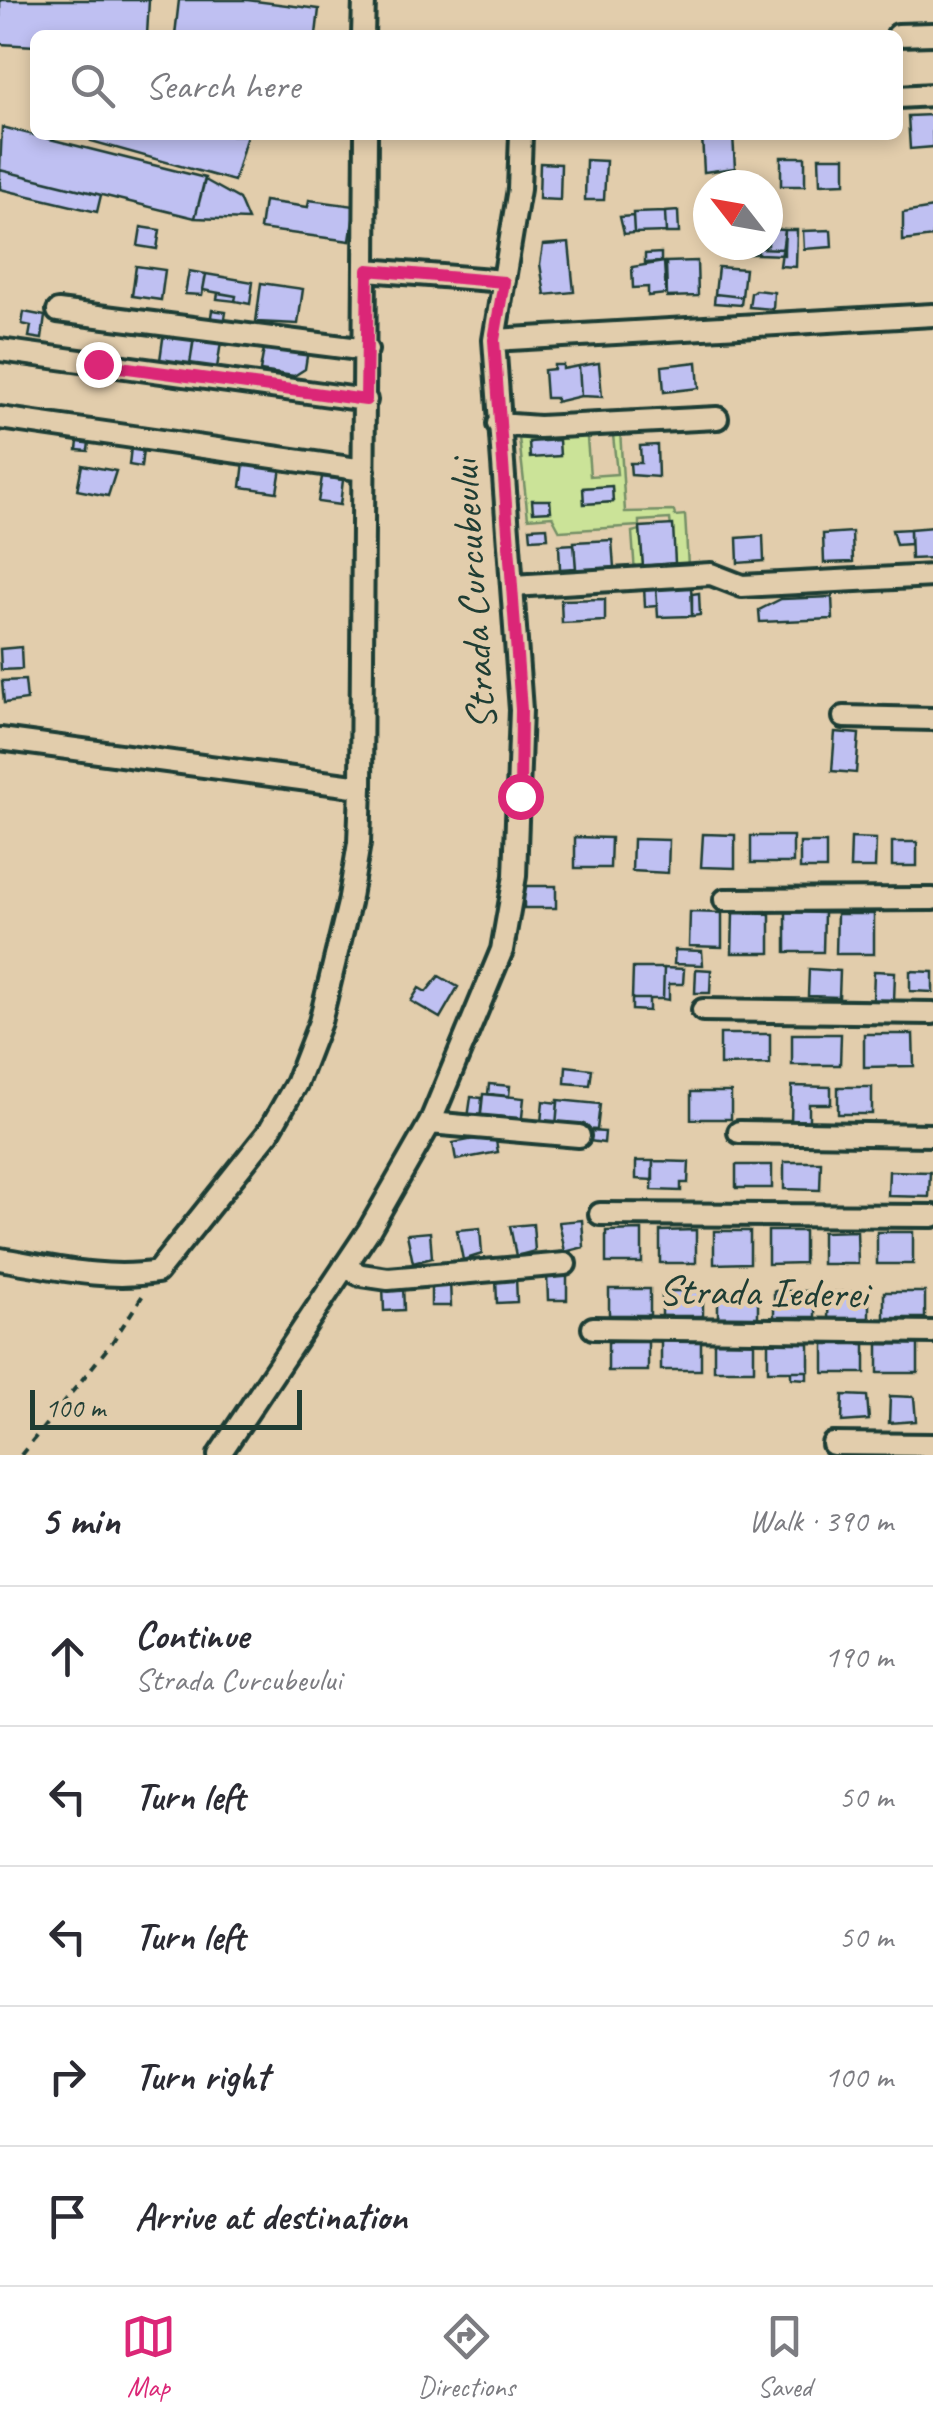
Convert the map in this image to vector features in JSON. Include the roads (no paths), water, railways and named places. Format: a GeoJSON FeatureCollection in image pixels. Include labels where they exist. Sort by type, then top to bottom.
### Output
{"type":"FeatureCollection","features":[{"type":"Feature","properties":{"kind":"street"},"geometry":{"type":"LineString","coordinates":[[363,30],[364,0]]}},
{"type":"Feature","properties":{"kind":"street"},"geometry":{"type":"LineString","coordinates":[[903,36],[933,34]]}},
{"type":"Feature","properties":{"kind":"street"},"geometry":{"type":"LineString","coordinates":[[903,97],[933,95]]}},
{"type":"Feature","properties":{"kind":"street"},"geometry":{"type":"LineString","coordinates":[[0,1259],[136,1276],[157,1272],[268,1133],[296,1084],[320,1022],[349,903],[359,843],[368,270],[366,140]]}},
{"type":"Feature","properties":{"kind":"street","name":"Strada Curcubeului"},"geometry":{"type":"LineString","coordinates":[[219,1455],[344,1267],[430,1124],[482,1006],[511,912],[521,710],[494,340],[518,188],[520,140]]}},
{"type":"Feature","properties":{"kind":"street"},"geometry":{"type":"LineString","coordinates":[[368,270],[504,282]]}},
{"type":"Feature","properties":{"kind":"street"},"geometry":{"type":"LineString","coordinates":[[58,311],[367,350]]}},
{"type":"Feature","properties":{"kind":"street"},"geometry":{"type":"LineString","coordinates":[[494,340],[933,315]]}},
{"type":"Feature","properties":{"kind":"street"},"geometry":{"type":"LineString","coordinates":[[0,350],[366,400]]}},
{"type":"Feature","properties":{"kind":"street"},"geometry":{"type":"LineString","coordinates":[[0,418],[364,470]]}},
{"type":"Feature","properties":{"kind":"street"},"geometry":{"type":"LineString","coordinates":[[498,424],[540,427],[717,418]]}},
{"type":"Feature","properties":{"kind":"street"},"geometry":{"type":"LineString","coordinates":[[513,586],[711,574],[742,586],[933,576]]}},
{"type":"Feature","properties":{"kind":"street"},"geometry":{"type":"LineString","coordinates":[[844,717],[933,718]]}},
{"type":"Feature","properties":{"kind":"street"},"geometry":{"type":"LineString","coordinates":[[0,740],[361,787]]}},
{"type":"Feature","properties":{"kind":"street"},"geometry":{"type":"LineString","coordinates":[[725,900],[933,898]]}},
{"type":"Feature","properties":{"kind":"street"},"geometry":{"type":"LineString","coordinates":[[703,1010],[933,1013]]}},
{"type":"Feature","properties":{"kind":"street"},"geometry":{"type":"LineString","coordinates":[[430,1124],[579,1136]]}},
{"type":"Feature","properties":{"kind":"street"},"geometry":{"type":"LineString","coordinates":[[739,1132],[933,1134]]}},
{"type":"Feature","properties":{"kind":"street"},"geometry":{"type":"LineString","coordinates":[[600,1214],[933,1216]]}},
{"type":"Feature","properties":{"kind":"street"},"geometry":{"type":"LineString","coordinates":[[344,1267],[361,1275],[388,1279],[565,1264]]}},
{"type":"Feature","properties":{"kind":"street","name":"Strada Iederei"},"geometry":{"type":"LineString","coordinates":[[593,1328],[933,1332]]}},
{"type":"Feature","properties":{"kind":"street"},"geometry":{"type":"LineString","coordinates":[[833,1444],[933,1445]]}}]}
